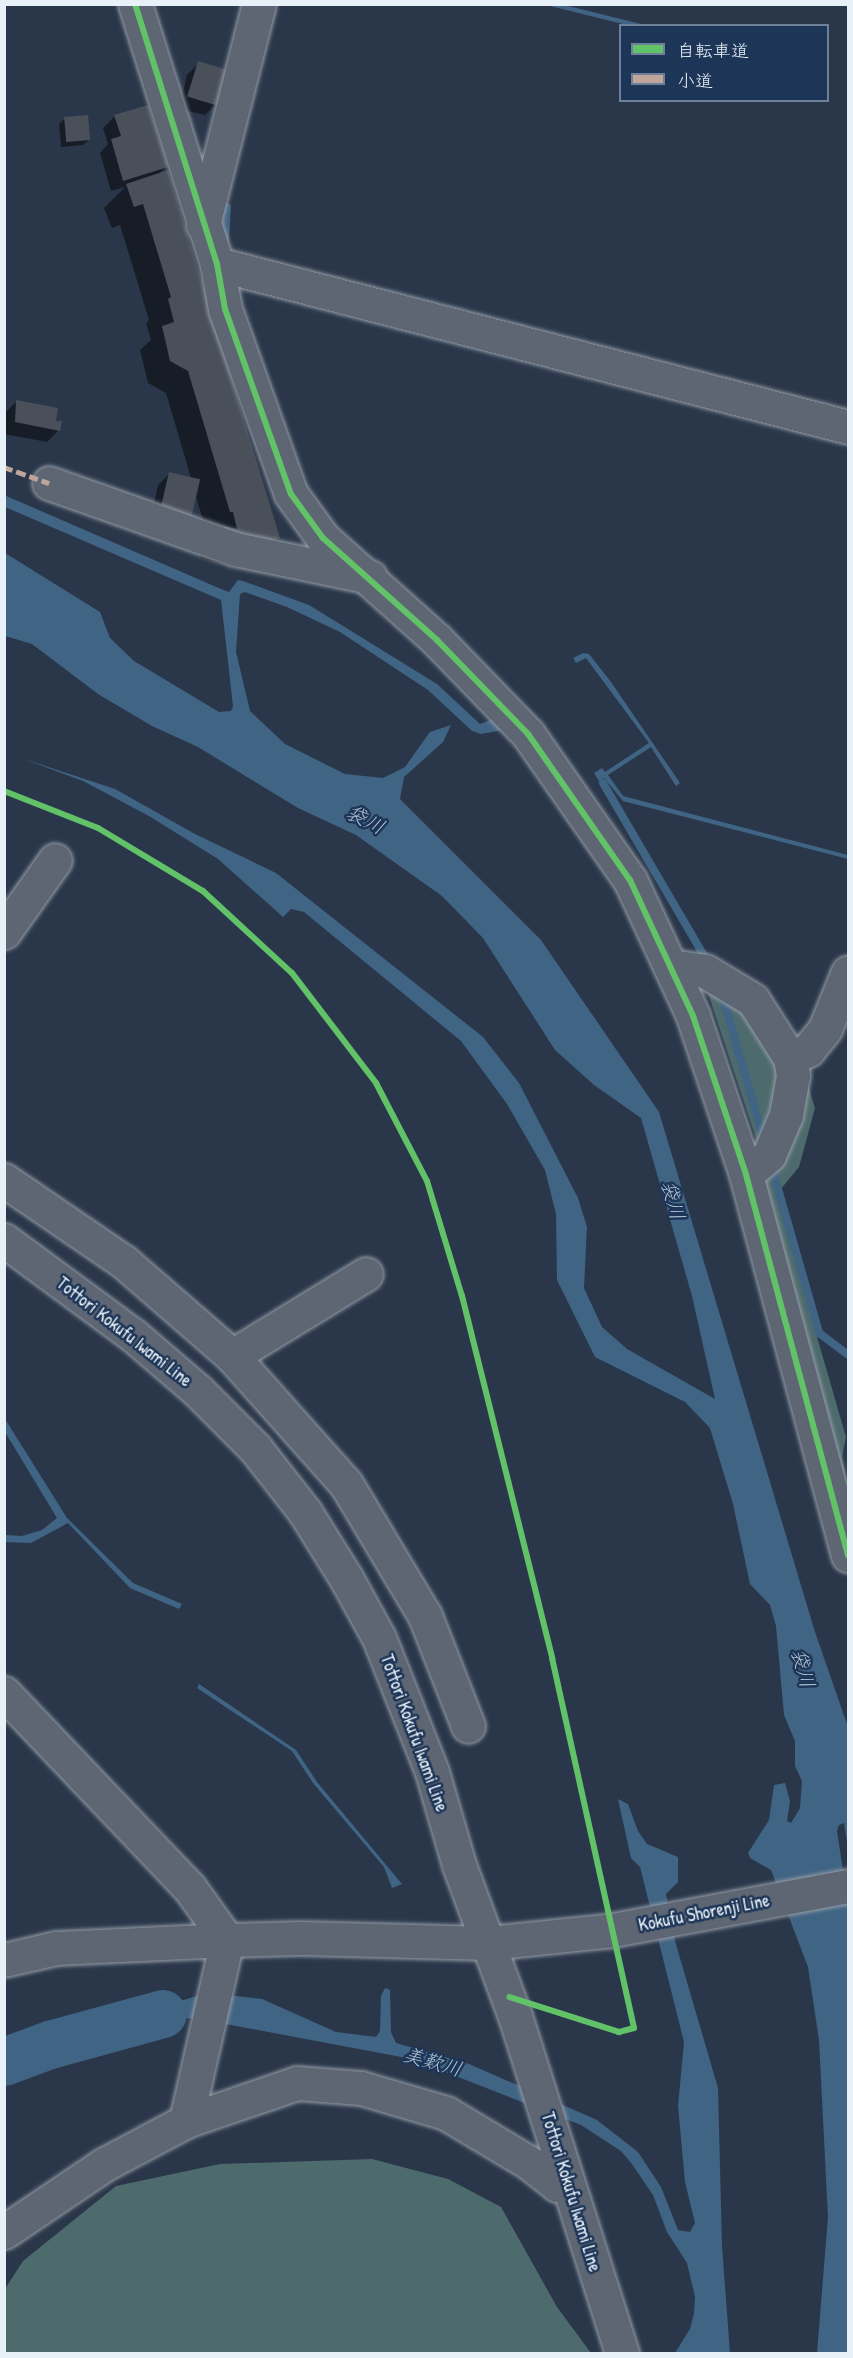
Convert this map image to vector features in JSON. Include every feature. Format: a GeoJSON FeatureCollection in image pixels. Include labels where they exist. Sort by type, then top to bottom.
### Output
{"type":"FeatureCollection","features":[{"type":"Feature","properties":{"kind":"street"},"geometry":{"type":"LineString","coordinates":[[135,4],[217,264],[225,309],[291,494],[323,538],[370,577],[528,734],[630,880],[670,966],[693,1016],[746,1174],[849,1555]]}},
{"type":"Feature","properties":{"kind":"street"},"geometry":{"type":"LineString","coordinates":[[203,225],[259,4]]}},
{"type":"Feature","properties":{"kind":"street"},"geometry":{"type":"LineString","coordinates":[[217,264],[849,427]]}},
{"type":"Feature","properties":{"kind":"street"},"geometry":{"type":"LineString","coordinates":[[49,483],[235,549],[370,577]]}},
{"type":"Feature","properties":{"kind":"street"},"geometry":{"type":"LineString","coordinates":[[4,932],[55,860]]}},
{"type":"Feature","properties":{"kind":"street"},"geometry":{"type":"LineString","coordinates":[[670,966],[705,970],[753,1000],[790,1058],[793,1075],[786,1115],[768,1155],[746,1174]]}},
{"type":"Feature","properties":{"kind":"street"},"geometry":{"type":"LineString","coordinates":[[790,1058],[808,1050],[825,1029],[849,972]]}},
{"type":"Feature","properties":{"kind":"street"},"geometry":{"type":"LineString","coordinates":[[4,1180],[124,1262],[232,1356],[352,1494],[425,1616],[468,1726]]}},
{"type":"Feature","properties":{"kind":"street","name":"Tottori Kokufu Iwami Line"},"geometry":{"type":"LineString","coordinates":[[4,1240],[133,1335],[197,1390],[255,1448],[305,1512],[379,1638],[432,1772],[459,1865],[515,2016],[622,2354]]}},
{"type":"Feature","properties":{"kind":"street"},"geometry":{"type":"LineString","coordinates":[[232,1356],[366,1274]]}},
{"type":"Feature","properties":{"kind":"street"},"geometry":{"type":"LineString","coordinates":[[4,1693],[189,1887],[227,1940],[186,2121]]}},
{"type":"Feature","properties":{"kind":"street","name":"Kokufu Shorenji Line"},"geometry":{"type":"LineString","coordinates":[[4,1960],[56,1948],[227,1940],[301,1938],[488,1943],[632,1927],[849,1886]]}},
{"type":"Feature","properties":{"kind":"street"},"geometry":{"type":"LineString","coordinates":[[4,2232],[105,2164],[186,2121],[297,2083],[361,2088],[446,2113],[528,2163],[557,2185],[569,2187]]}},
{"type":"Feature","properties":{"kind":"green space"},"geometry":{"type":"Polygon","coordinates":[[[707,990],[742,998],[783,1059],[761,1153],[707,990]]]}},
{"type":"Feature","properties":{"kind":"green space"},"geometry":{"type":"Polygon","coordinates":[[[802,1066],[815,1108],[799,1167],[776,1195],[846,1437],[842,1457],[848,1490],[848,1533],[753,1181],[802,1066]]]}},
{"type":"Feature","properties":{"kind":"green space"},"geometry":{"type":"Polygon","coordinates":[[[372,2159],[448,2179],[501,2207],[557,2307],[591,2353],[5,2353],[5,2289],[23,2261],[116,2186],[220,2164],[372,2159]]]}},
{"type":"Feature","properties":{"kind":"water"},"geometry":{"type":"Polygon","coordinates":[[[546,5],[564,5],[641,24],[623,24],[546,5]]]}},
{"type":"Feature","properties":{"kind":"water","name":"袋川"},"geometry":{"type":"Polygon","coordinates":[[[4,495],[229,592],[238,580],[309,605],[437,684],[480,724],[495,718],[503,730],[481,734],[472,731],[428,690],[340,632],[287,607],[245,592],[240,594],[236,652],[250,711],[285,744],[345,774],[383,778],[405,767],[430,732],[451,725],[443,742],[404,777],[400,799],[541,940],[659,1112],[815,1632],[848,1727],[848,1848],[844,1823],[839,1825],[837,1831],[848,1903],[848,2353],[817,2353],[828,2217],[819,2040],[808,1967],[771,1870],[750,1858],[748,1853],[769,1820],[774,1785],[785,1783],[790,1801],[787,1821],[791,1823],[800,1808],[802,1781],[795,1766],[795,1741],[784,1715],[776,1626],[770,1605],[750,1584],[733,1504],[710,1428],[685,1402],[595,1357],[557,1280],[556,1214],[545,1170],[507,1104],[461,1041],[304,912],[291,909],[283,917],[218,859],[149,816],[83,781],[21,758],[115,789],[195,834],[276,873],[483,1037],[519,1083],[578,1198],[587,1227],[584,1288],[602,1327],[627,1349],[715,1399],[692,1296],[641,1118],[594,1085],[555,1050],[483,938],[442,896],[356,835],[298,808],[198,747],[152,726],[98,694],[32,644],[5,636],[5,553],[100,612],[110,638],[134,661],[219,712],[231,711],[233,706],[221,600],[5,507],[4,495]]]}},
{"type":"Feature","properties":{"kind":"water"},"geometry":{"type":"Polygon","coordinates":[[[583,653],[589,654],[611,682],[680,783],[676,786],[651,747],[608,775],[623,796],[848,855],[848,859],[623,801],[604,778],[599,781],[594,773],[602,768],[605,772],[649,743],[586,658],[576,663],[573,658],[583,653]]]}},
{"type":"Feature","properties":{"kind":"water"},"geometry":{"type":"Polygon","coordinates":[[[5,1419],[67,1518],[133,1583],[182,1604],[179,1609],[130,1588],[68,1523],[31,1543],[5,1542],[5,1535],[22,1536],[42,1530],[57,1518],[5,1432],[5,1419]]]}},
{"type":"Feature","properties":{"kind":"water"},"geometry":{"type":"Polygon","coordinates":[[[199,1684],[296,1750],[317,1782],[402,1884],[392,1888],[384,1867],[313,1783],[292,1751],[197,1688],[199,1684]]]}},
{"type":"Feature","properties":{"kind":"water"},"geometry":{"type":"Polygon","coordinates":[[[618,1799],[628,1804],[638,1831],[647,1844],[678,1857],[678,1882],[666,1894],[675,1941],[718,2088],[722,2246],[730,2353],[675,2353],[690,2329],[694,2313],[695,2297],[687,2263],[667,2232],[653,2195],[632,2164],[621,2151],[581,2125],[412,2059],[194,2018],[173,2019],[102,2039],[96,2025],[208,1993],[262,1999],[336,2032],[376,2037],[380,2031],[381,1996],[385,1988],[390,1990],[391,2032],[396,2043],[469,2064],[597,2120],[638,2152],[661,2187],[678,2230],[690,2232],[695,2223],[685,2182],[678,2106],[684,2042],[640,1867],[631,1858],[618,1799]]]}},
{"type":"Feature","properties":{"kind":"building"},"geometry":{"type":"Polygon","coordinates":[[[198,61],[228,70],[217,105],[187,96],[198,61]]]}},
{"type":"Feature","properties":{"kind":"building"},"geometry":{"type":"Polygon","coordinates":[[[148,105],[168,167],[123,181],[111,139],[121,136],[114,115],[148,105]]]}},
{"type":"Feature","properties":{"kind":"building"},"geometry":{"type":"Polygon","coordinates":[[[88,115],[90,140],[66,142],[64,117],[88,115]]]}},
{"type":"Feature","properties":{"kind":"building"},"geometry":{"type":"Polygon","coordinates":[[[168,170],[280,538],[261,546],[222,536],[224,526],[237,529],[233,512],[230,512],[188,371],[170,361],[162,326],[174,322],[168,299],[171,297],[143,204],[134,207],[126,184],[168,170]]]}},
{"type":"Feature","properties":{"kind":"building"},"geometry":{"type":"Polygon","coordinates":[[[16,400],[58,408],[56,421],[62,421],[60,431],[15,422],[16,400]]]}},
{"type":"Feature","properties":{"kind":"building"},"geometry":{"type":"Polygon","coordinates":[[[169,472],[200,479],[190,522],[159,515],[169,472]]]}},
{"type":"Feature","properties":{"kind":"waterway"},"geometry":{"type":"LineString","coordinates":[[225,242],[227,207]]}},
{"type":"Feature","properties":{"kind":"waterway"},"geometry":{"type":"LineString","coordinates":[[603,783],[708,963]]}},
{"type":"Feature","properties":{"kind":"waterway"},"geometry":{"type":"LineString","coordinates":[[721,991],[764,1140]]}},
{"type":"Feature","properties":{"kind":"waterway"},"geometry":{"type":"LineString","coordinates":[[771,1164],[819,1333],[848,1355]]}},
{"type":"Feature","properties":{"kind":"waterway","name":"美歎川"},"geometry":{"type":"LineString","coordinates":[[4,2062],[50,2045],[163,2014]]}},
{"type":"Feature","properties":{"kind":"marked path"},"geometry":{"type":"LineString","coordinates":[[4,467],[49,483]]}},
{"type":"Feature","properties":{"kind":"cycle path"},"geometry":{"type":"LineString","coordinates":[[135,4],[217,264],[225,309],[291,494],[323,538],[437,640],[528,734],[630,880],[693,1016],[745,1171],[848,1555]]}},
{"type":"Feature","properties":{"kind":"cycle path"},"geometry":{"type":"LineString","coordinates":[[4,791],[98,828],[203,891],[292,973],[376,1083],[427,1181],[462,1296],[552,1658],[634,2028],[619,2032],[509,1997]]}}]}
